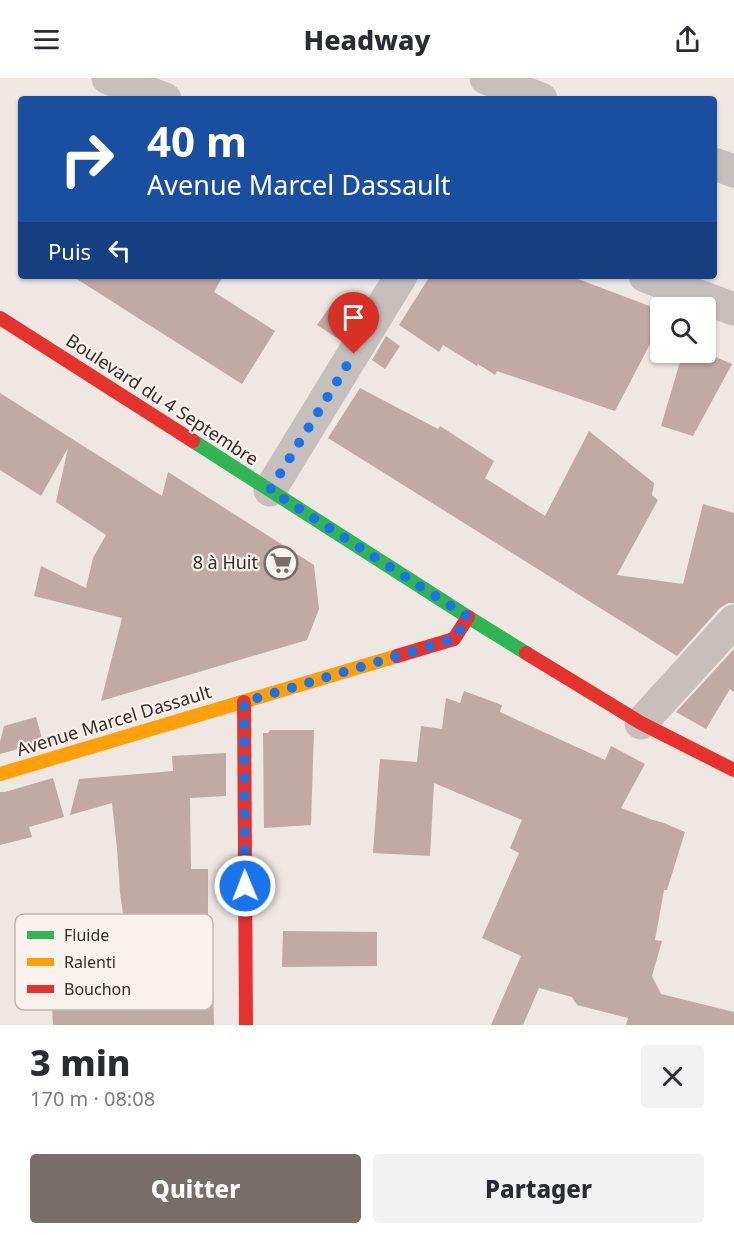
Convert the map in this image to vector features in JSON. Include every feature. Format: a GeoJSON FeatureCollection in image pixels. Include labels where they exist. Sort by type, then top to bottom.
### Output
{"type":"FeatureCollection","features":[{"type":"Feature","properties":{"kind":"street"},"geometry":{"type":"LineString","coordinates":[[108,78],[157,96]]}},
{"type":"Feature","properties":{"kind":"street"},"geometry":{"type":"LineString","coordinates":[[486,78],[524,96]]}},
{"type":"Feature","properties":{"kind":"street"},"geometry":{"type":"LineString","coordinates":[[717,165],[734,171]]}},
{"type":"Feature","properties":{"kind":"street"},"geometry":{"type":"LineString","coordinates":[[270,490],[399,279]]}},
{"type":"Feature","properties":{"kind":"street"},"geometry":{"type":"LineString","coordinates":[[653,279],[734,309]]}},
{"type":"Feature","properties":{"kind":"street","name":"Boulevard du 4 Septembre"},"geometry":{"type":"LineString","coordinates":[[0,318],[468,617],[640,723],[734,770]]}},
{"type":"Feature","properties":{"kind":"street","name":"Avenue Marcel Dassault"},"geometry":{"type":"LineString","coordinates":[[0,774],[454,639],[468,617]]}},
{"type":"Feature","properties":{"kind":"street"},"geometry":{"type":"LineString","coordinates":[[640,723],[734,621]]}},
{"type":"Feature","properties":{"kind":"street"},"geometry":{"type":"LineString","coordinates":[[244,702],[246,1025]]}},
{"type":"Feature","properties":{"kind":"building"},"geometry":{"type":"Polygon","coordinates":[[[77,279],[221,279],[214,292],[275,331],[242,384],[77,279]]]}},
{"type":"Feature","properties":{"kind":"building"},"geometry":{"type":"Polygon","coordinates":[[[428,279],[578,279],[650,306],[650,344],[615,411],[497,371],[495,375],[443,345],[439,352],[399,325],[428,279]]]}},
{"type":"Feature","properties":{"kind":"building"},"geometry":{"type":"Polygon","coordinates":[[[334,301],[355,315],[340,340],[317,325],[334,301]]]}},
{"type":"Feature","properties":{"kind":"building"},"geometry":{"type":"Polygon","coordinates":[[[386,336],[400,346],[385,369],[372,360],[386,336]]]}},
{"type":"Feature","properties":{"kind":"building"},"geometry":{"type":"Polygon","coordinates":[[[716,357],[732,364],[693,436],[661,426],[680,363],[716,363],[716,357]]]}},
{"type":"Feature","properties":{"kind":"building"},"geometry":{"type":"Polygon","coordinates":[[[360,388],[438,429],[440,426],[494,461],[485,478],[545,516],[589,431],[654,483],[652,495],[658,500],[617,575],[683,584],[703,504],[734,513],[734,603],[728,603],[720,608],[677,656],[328,438],[360,388]]]}},
{"type":"Feature","properties":{"kind":"building"},"geometry":{"type":"Polygon","coordinates":[[[0,393],[162,496],[168,472],[314,565],[319,609],[307,640],[101,701],[122,618],[34,596],[41,566],[86,588],[93,558],[106,535],[56,502],[68,448],[41,496],[0,470],[0,393]]]}},
{"type":"Feature","properties":{"kind":"building"},"geometry":{"type":"Polygon","coordinates":[[[734,649],[734,692],[730,689],[706,729],[676,712],[734,649]]]}},
{"type":"Feature","properties":{"kind":"building"},"geometry":{"type":"Polygon","coordinates":[[[464,691],[502,705],[500,712],[605,760],[611,746],[645,764],[621,808],[685,832],[667,890],[664,890],[655,940],[662,941],[652,976],[661,994],[734,1012],[734,1025],[626,1025],[628,1018],[577,1005],[572,997],[539,988],[523,1025],[491,1025],[521,956],[482,938],[519,853],[510,848],[522,820],[434,783],[430,856],[373,853],[380,759],[417,762],[421,726],[442,729],[446,698],[460,703],[464,691]]]}},
{"type":"Feature","properties":{"kind":"building"},"geometry":{"type":"Polygon","coordinates":[[[36,717],[43,742],[0,754],[4,726],[36,717]]]}},
{"type":"Feature","properties":{"kind":"building"},"geometry":{"type":"Polygon","coordinates":[[[270,730],[314,730],[311,825],[264,828],[263,733],[268,733],[270,730]]]}},
{"type":"Feature","properties":{"kind":"building"},"geometry":{"type":"Polygon","coordinates":[[[226,753],[226,796],[190,798],[191,869],[208,869],[208,914],[123,914],[112,803],[70,815],[79,779],[173,771],[172,756],[226,753]]]}},
{"type":"Feature","properties":{"kind":"building"},"geometry":{"type":"Polygon","coordinates":[[[53,778],[64,817],[29,827],[32,837],[0,845],[0,792],[53,778]]]}},
{"type":"Feature","properties":{"kind":"building"},"geometry":{"type":"Polygon","coordinates":[[[283,931],[377,932],[377,966],[282,967],[283,931]]]}},
{"type":"Feature","properties":{"kind":"building"},"geometry":{"type":"Polygon","coordinates":[[[213,988],[214,1025],[53,1025],[52,1010],[213,1010],[213,988]]]}},
{"type":"Feature","properties":{"kind":"traffic: fast"},"geometry":{"type":"LineString","coordinates":[[193,441],[526,653]]}},
{"type":"Feature","properties":{"kind":"traffic: slow"},"geometry":{"type":"LineString","coordinates":[[0,774],[397,656]]}},
{"type":"Feature","properties":{"kind":"traffic: jam"},"geometry":{"type":"LineString","coordinates":[[0,318],[193,441]]}},
{"type":"Feature","properties":{"kind":"traffic: jam"},"geometry":{"type":"LineString","coordinates":[[397,656],[454,639],[468,617]]}},
{"type":"Feature","properties":{"kind":"traffic: jam"},"geometry":{"type":"LineString","coordinates":[[526,653],[641,723],[734,770]]}},
{"type":"Feature","properties":{"kind":"traffic: jam"},"geometry":{"type":"LineString","coordinates":[[244,702],[246,1025]]}},
{"type":"Feature","properties":{"kind":"place","name":"8 à Huit"},"geometry":{"type":"Point","coordinates":[281,563]}},
{"type":"Feature","properties":{"kind":"route"},"geometry":{"type":"LineString","coordinates":[[245,886],[244,702],[454,639],[468,617],[270,490],[354,354]]}}]}
